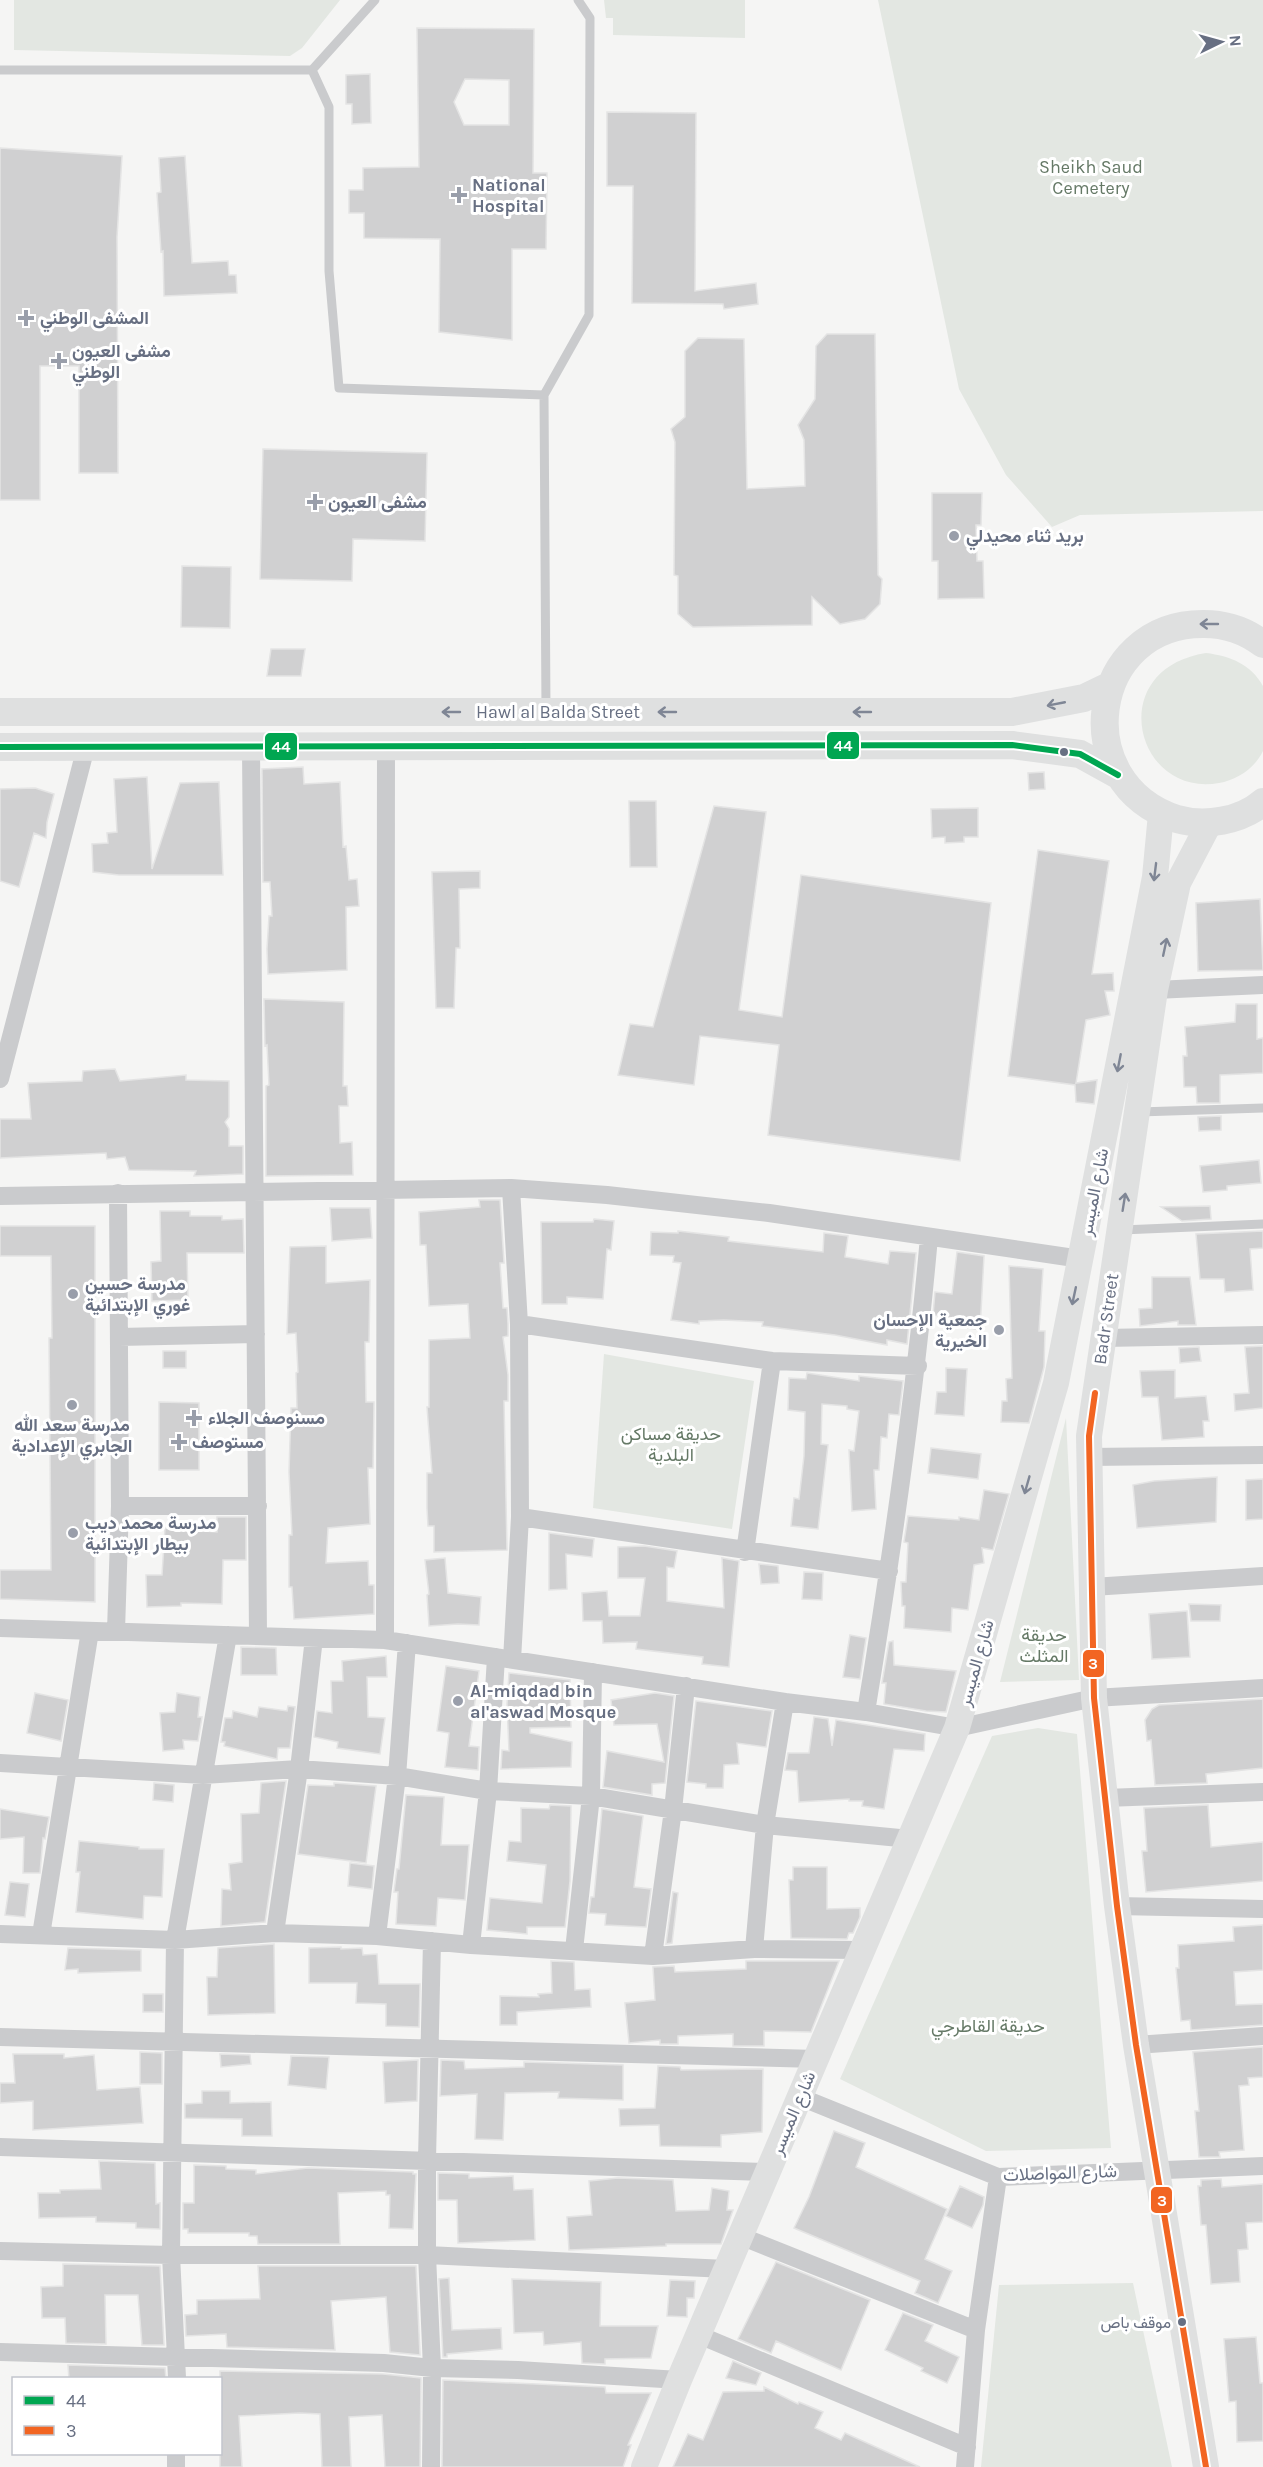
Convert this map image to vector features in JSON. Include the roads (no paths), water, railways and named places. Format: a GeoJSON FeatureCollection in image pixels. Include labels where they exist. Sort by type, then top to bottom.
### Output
{"type":"FeatureCollection","features":[{"type":"Feature","properties":{"kind":"main road"},"geometry":{"type":"LineString","coordinates":[[1260,636],[1221,624],[1187,624],[1155,635],[1128,656],[1111,685],[1104,715],[1106,746],[1118,775],[1137,797],[1161,813],[1185,821],[1210,822],[1245,814],[1262,803]]}},
{"type":"Feature","properties":{"kind":"main road","name":"Hawl al Balda Street"},"geometry":{"type":"LineString","coordinates":[[0,712],[1012,712],[1084,698],[1111,685]]}},
{"type":"Feature","properties":{"kind":"main road","name":"Hawl al Balda Street"},"geometry":{"type":"LineString","coordinates":[[0,747],[1012,745],[1080,754],[1118,775]]}},
{"type":"Feature","properties":{"kind":"main road","name":"شارع الميسر"},"geometry":{"type":"LineString","coordinates":[[645,2467],[679,2380],[957,1728],[1056,1383],[1155,877],[1161,813]]}},
{"type":"Feature","properties":{"kind":"main road","name":"Badr Street"},"geometry":{"type":"LineString","coordinates":[[1206,2467],[1136,2045],[1117,1906],[1094,1698],[1089,1437],[1155,990],[1178,883],[1210,822]]}},
{"type":"Feature","properties":{"kind":"street"},"geometry":{"type":"LineString","coordinates":[[385,1640],[386,746]]}},
{"type":"Feature","properties":{"kind":"street"},"geometry":{"type":"LineString","coordinates":[[0,1079],[86,747]]}},
{"type":"Feature","properties":{"kind":"street"},"geometry":{"type":"LineString","coordinates":[[251,747],[258,1636]]}},
{"type":"Feature","properties":{"kind":"street"},"geometry":{"type":"LineString","coordinates":[[1155,990],[1263,985]]}},
{"type":"Feature","properties":{"kind":"street"},"geometry":{"type":"LineString","coordinates":[[471,1945],[520,1517],[519,1324],[511,1188]]}},
{"type":"Feature","properties":{"kind":"street"},"geometry":{"type":"LineString","coordinates":[[0,1196],[255,1190],[511,1188],[607,1194],[699,1205],[1081,1259]]}},
{"type":"Feature","properties":{"kind":"street"},"geometry":{"type":"LineString","coordinates":[[116,1631],[120,1506],[118,1193]]}},
{"type":"Feature","properties":{"kind":"street"},"geometry":{"type":"LineString","coordinates":[[866,1712],[918,1366],[929,1237]]}},
{"type":"Feature","properties":{"kind":"street"},"geometry":{"type":"LineString","coordinates":[[519,1324],[772,1361],[918,1366]]}},
{"type":"Feature","properties":{"kind":"street"},"geometry":{"type":"LineString","coordinates":[[119,1336],[256,1334]]}},
{"type":"Feature","properties":{"kind":"street"},"geometry":{"type":"LineString","coordinates":[[1104,1338],[1263,1335]]}},
{"type":"Feature","properties":{"kind":"street"},"geometry":{"type":"LineString","coordinates":[[744,1552],[772,1361]]}},
{"type":"Feature","properties":{"kind":"street"},"geometry":{"type":"LineString","coordinates":[[1089,1457],[1263,1455]]}},
{"type":"Feature","properties":{"kind":"street"},"geometry":{"type":"LineString","coordinates":[[120,1506],[258,1506]]}},
{"type":"Feature","properties":{"kind":"street"},"geometry":{"type":"LineString","coordinates":[[520,1517],[744,1552],[889,1571]]}},
{"type":"Feature","properties":{"kind":"street"},"geometry":{"type":"LineString","coordinates":[[1092,1587],[1263,1576]]}},
{"type":"Feature","properties":{"kind":"street"},"geometry":{"type":"LineString","coordinates":[[0,1628],[385,1640],[785,1702],[866,1712],[957,1728],[1094,1698],[1263,1688]]}},
{"type":"Feature","properties":{"kind":"street"},"geometry":{"type":"LineString","coordinates":[[41,1935],[90,1630]]}},
{"type":"Feature","properties":{"kind":"street"},"geometry":{"type":"LineString","coordinates":[[177,2377],[171,2255],[175,1940],[228,1635]]}},
{"type":"Feature","properties":{"kind":"street"},"geometry":{"type":"LineString","coordinates":[[275,1933],[299,1769],[314,1638]]}},
{"type":"Feature","properties":{"kind":"street"},"geometry":{"type":"LineString","coordinates":[[377,1936],[397,1776],[407,1643]]}},
{"type":"Feature","properties":{"kind":"street"},"geometry":{"type":"LineString","coordinates":[[574,1950],[591,1796],[593,1672]]}},
{"type":"Feature","properties":{"kind":"street"},"geometry":{"type":"LineString","coordinates":[[653,1956],[673,1810],[686,1686]]}},
{"type":"Feature","properties":{"kind":"street"},"geometry":{"type":"LineString","coordinates":[[754,1949],[765,1826],[785,1702]]}},
{"type":"Feature","properties":{"kind":"street"},"geometry":{"type":"LineString","coordinates":[[0,1763],[203,1775],[299,1769],[397,1776],[488,1791],[591,1796],[765,1826],[910,1839]]}},
{"type":"Feature","properties":{"kind":"street"},"geometry":{"type":"LineString","coordinates":[[1106,1798],[1263,1792]]}},
{"type":"Feature","properties":{"kind":"street"},"geometry":{"type":"LineString","coordinates":[[1117,1906],[1263,1909]]}},
{"type":"Feature","properties":{"kind":"street"},"geometry":{"type":"LineString","coordinates":[[0,1934],[175,1940],[275,1933],[377,1936],[471,1945],[653,1956],[754,1949],[861,1950]]}},
{"type":"Feature","properties":{"kind":"street"},"geometry":{"type":"LineString","coordinates":[[431,2467],[432,2368],[427,2255],[427,2160],[432,1941]]}},
{"type":"Feature","properties":{"kind":"street"},"geometry":{"type":"LineString","coordinates":[[1136,2045],[1263,2036]]}},
{"type":"Feature","properties":{"kind":"street"},"geometry":{"type":"LineString","coordinates":[[0,2037],[816,2059]]}},
{"type":"Feature","properties":{"kind":"street","name":"شارع المواصلات"},"geometry":{"type":"LineString","coordinates":[[800,2097],[998,2177],[1263,2166]]}},
{"type":"Feature","properties":{"kind":"street"},"geometry":{"type":"LineString","coordinates":[[0,2147],[767,2172]]}},
{"type":"Feature","properties":{"kind":"street"},"geometry":{"type":"LineString","coordinates":[[965,2467],[976,2330],[998,2177]]}},
{"type":"Feature","properties":{"kind":"street"},"geometry":{"type":"LineString","coordinates":[[740,2236],[976,2330]]}},
{"type":"Feature","properties":{"kind":"street"},"geometry":{"type":"LineString","coordinates":[[0,2251],[171,2255],[427,2255],[726,2269]]}},
{"type":"Feature","properties":{"kind":"street"},"geometry":{"type":"LineString","coordinates":[[699,2336],[967,2447]]}},
{"type":"Feature","properties":{"kind":"street"},"geometry":{"type":"LineString","coordinates":[[0,2352],[384,2363],[432,2368],[518,2370],[679,2380]]}},
{"type":"Feature","properties":{"kind":"lane"},"geometry":{"type":"LineString","coordinates":[[0,70],[312,70],[375,0]]}},
{"type":"Feature","properties":{"kind":"lane"},"geometry":{"type":"LineString","coordinates":[[546,712],[544,395],[589,315],[591,18],[578,0]]}},
{"type":"Feature","properties":{"kind":"lane"},"geometry":{"type":"LineString","coordinates":[[312,70],[329,107],[329,272],[339,388],[544,395]]}},
{"type":"Feature","properties":{"kind":"lane"},"geometry":{"type":"LineString","coordinates":[[1137,1112],[1263,1108]]}},
{"type":"Feature","properties":{"kind":"lane"},"geometry":{"type":"LineString","coordinates":[[1120,1230],[1263,1224]]}},
{"type":"Feature","properties":{"kind":"place","name":"National Hospital"},"geometry":{"type":"Point","coordinates":[459,195]}},
{"type":"Feature","properties":{"kind":"place","name":"المشفى الوطني"},"geometry":{"type":"Point","coordinates":[26,318]}},
{"type":"Feature","properties":{"kind":"place","name":"مشفى العيون الوطني"},"geometry":{"type":"Point","coordinates":[59,361]}},
{"type":"Feature","properties":{"kind":"place","name":"مشفى العيون"},"geometry":{"type":"Point","coordinates":[315,502]}},
{"type":"Feature","properties":{"kind":"place","name":"بريد ثناء محيدلي"},"geometry":{"type":"Point","coordinates":[954,536]}},
{"type":"Feature","properties":{"kind":"place","name":"مدرسة حسين غوري الإبتدائية"},"geometry":{"type":"Point","coordinates":[73,1294]}},
{"type":"Feature","properties":{"kind":"place","name":"جمعية الإحسان الخيرية"},"geometry":{"type":"Point","coordinates":[999,1330]}},
{"type":"Feature","properties":{"kind":"place","name":"مدرسة سعد الله الجابري الإعدادية"},"geometry":{"type":"Point","coordinates":[72,1405]}},
{"type":"Feature","properties":{"kind":"place","name":"مسنوصف الجلاء"},"geometry":{"type":"Point","coordinates":[194,1418]}},
{"type":"Feature","properties":{"kind":"place","name":"مستوصف"},"geometry":{"type":"Point","coordinates":[179,1442]}},
{"type":"Feature","properties":{"kind":"place","name":"مدرسة محمد ديب بيطار الإبتدائية"},"geometry":{"type":"Point","coordinates":[73,1533]}},
{"type":"Feature","properties":{"kind":"place","name":"Al-miqdad bin al'aswad Mosque"},"geometry":{"type":"Point","coordinates":[458,1701]}},
{"type":"Feature","properties":{"kind":"place","name":"موقف باص"},"geometry":{"type":"Point","coordinates":[1182,2322]}},
{"type":"Feature","properties":{"kind":"park label","name":"Sheikh Saud Cemetery"},"geometry":{"type":"Point","coordinates":[1091,177]}},
{"type":"Feature","properties":{"kind":"park label","name":"حديقة مساكن البلدية"},"geometry":{"type":"Point","coordinates":[671,1444]}},
{"type":"Feature","properties":{"kind":"park label","name":"حديقة المثلث"},"geometry":{"type":"Point","coordinates":[1044,1645]}},
{"type":"Feature","properties":{"kind":"park label","name":"حديقة القاطرجي"},"geometry":{"type":"Point","coordinates":[988,2026]}}]}
